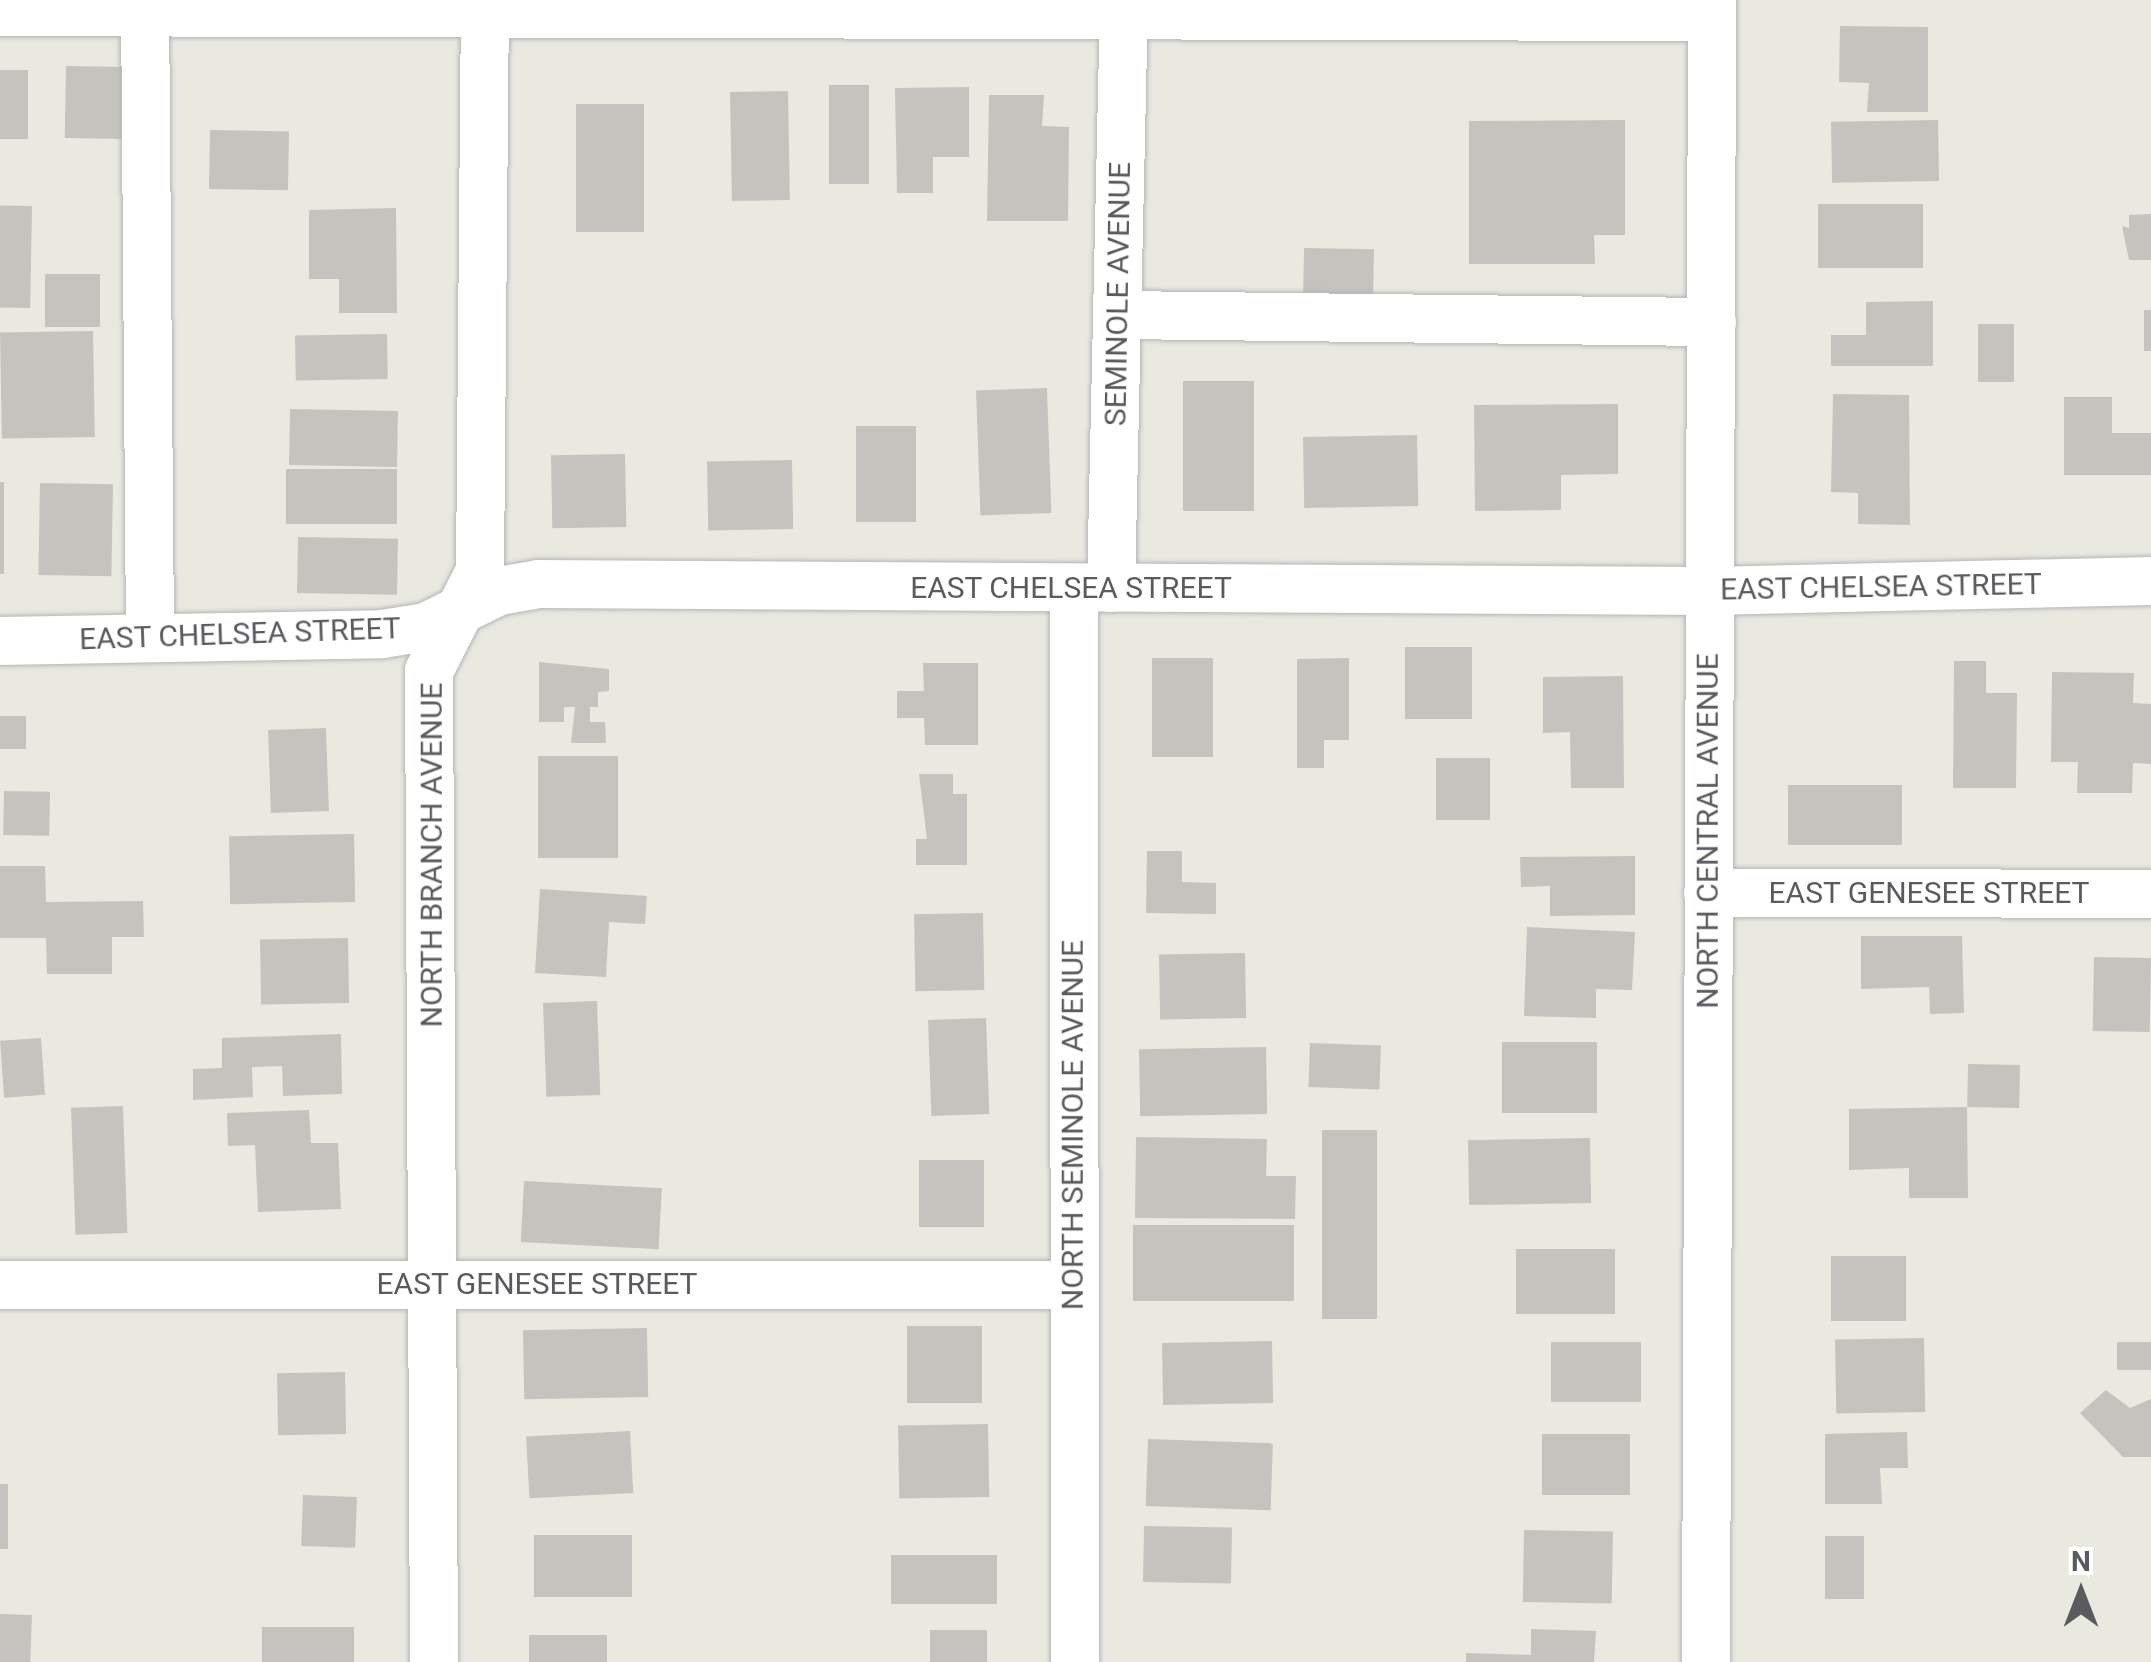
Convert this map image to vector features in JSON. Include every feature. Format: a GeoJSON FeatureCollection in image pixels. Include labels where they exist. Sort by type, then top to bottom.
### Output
{"type":"FeatureCollection","features":[{"type":"Feature","properties":{"kind":"street"},"geometry":{"type":"LineString","coordinates":[[145,7],[150,638]]}},
{"type":"Feature","properties":{"kind":"street"},"geometry":{"type":"LineString","coordinates":[[0,12],[145,7],[1712,9]]}},
{"type":"Feature","properties":{"kind":"street","name":"NORTH BRANCH AVENUE"},"geometry":{"type":"LineString","coordinates":[[434,1662],[436,1284],[430,671],[455,611],[480,571],[485,8]]}},
{"type":"Feature","properties":{"kind":"street","name":"SEMINOLE AVENUE"},"geometry":{"type":"LineString","coordinates":[[1092,588],[1118,315],[1124,8]]}},
{"type":"Feature","properties":{"kind":"street","name":"NORTH CENTRAL AVENUE"},"geometry":{"type":"LineString","coordinates":[[1706,1662],[1712,9]]}},
{"type":"Feature","properties":{"kind":"street"},"geometry":{"type":"LineString","coordinates":[[1118,315],[1712,322]]}},
{"type":"Feature","properties":{"kind":"street","name":"EAST CHELSEA STREET"},"geometry":{"type":"LineString","coordinates":[[0,641],[382,634],[426,626],[498,591],[538,584],[1709,591],[2151,581]]}},
{"type":"Feature","properties":{"kind":"street","name":"NORTH SEMINOLE AVENUE"},"geometry":{"type":"LineString","coordinates":[[1075,1662],[1073,1286],[1092,588]]}},
{"type":"Feature","properties":{"kind":"street","name":"EAST GENESEE STREET"},"geometry":{"type":"LineString","coordinates":[[1708,893],[2151,894]]}},
{"type":"Feature","properties":{"kind":"street","name":"EAST GENESEE STREET"},"geometry":{"type":"LineString","coordinates":[[0,1285],[1073,1286]]}},
{"type":"Feature","properties":{"kind":"building"},"geometry":{"type":"Polygon","coordinates":[[[1840,26],[1928,27],[1928,112],[1867,112],[1869,83],[1839,82],[1840,26]]]}},
{"type":"Feature","properties":{"kind":"building"},"geometry":{"type":"Polygon","coordinates":[[[66,66],[127,67],[126,139],[65,138],[66,66]]]}},
{"type":"Feature","properties":{"kind":"building"},"geometry":{"type":"Polygon","coordinates":[[[0,70],[28,70],[28,139],[0,139],[0,70]]]}},
{"type":"Feature","properties":{"kind":"building"},"geometry":{"type":"Polygon","coordinates":[[[829,85],[869,85],[869,184],[829,184],[829,85]]]}},
{"type":"Feature","properties":{"kind":"building"},"geometry":{"type":"Polygon","coordinates":[[[969,87],[969,157],[933,157],[933,193],[897,193],[895,88],[969,87]]]}},
{"type":"Feature","properties":{"kind":"building"},"geometry":{"type":"Polygon","coordinates":[[[788,91],[790,200],[732,201],[730,92],[788,91]]]}},
{"type":"Feature","properties":{"kind":"building"},"geometry":{"type":"Polygon","coordinates":[[[989,95],[1044,95],[1042,126],[1069,127],[1068,221],[987,221],[989,95]]]}},
{"type":"Feature","properties":{"kind":"building"},"geometry":{"type":"Polygon","coordinates":[[[576,104],[644,104],[644,232],[576,232],[576,104]]]}},
{"type":"Feature","properties":{"kind":"building"},"geometry":{"type":"Polygon","coordinates":[[[1625,120],[1625,235],[1594,235],[1595,264],[1469,264],[1469,121],[1625,120]]]}},
{"type":"Feature","properties":{"kind":"building"},"geometry":{"type":"Polygon","coordinates":[[[1938,120],[1939,181],[1832,183],[1831,122],[1938,120]]]}},
{"type":"Feature","properties":{"kind":"building"},"geometry":{"type":"Polygon","coordinates":[[[210,130],[289,131],[288,190],[209,189],[210,130]]]}},
{"type":"Feature","properties":{"kind":"building"},"geometry":{"type":"Polygon","coordinates":[[[1818,204],[1923,204],[1923,268],[1818,268],[1818,204]]]}},
{"type":"Feature","properties":{"kind":"building"},"geometry":{"type":"Polygon","coordinates":[[[0,205],[32,206],[30,308],[0,307],[0,205]]]}},
{"type":"Feature","properties":{"kind":"building"},"geometry":{"type":"Polygon","coordinates":[[[396,208],[397,313],[339,313],[339,279],[309,279],[309,210],[396,208]]]}},
{"type":"Feature","properties":{"kind":"building"},"geometry":{"type":"Polygon","coordinates":[[[2151,214],[2151,260],[2129,260],[2122,226],[2129,228],[2129,215],[2151,214]]]}},
{"type":"Feature","properties":{"kind":"building"},"geometry":{"type":"Polygon","coordinates":[[[1304,248],[1374,249],[1373,305],[1303,304],[1304,248]]]}},
{"type":"Feature","properties":{"kind":"building"},"geometry":{"type":"Polygon","coordinates":[[[45,274],[100,274],[100,327],[45,327],[45,274]]]}},
{"type":"Feature","properties":{"kind":"building"},"geometry":{"type":"Polygon","coordinates":[[[1933,301],[1933,366],[1831,366],[1831,335],[1866,335],[1866,302],[1933,301]]]}},
{"type":"Feature","properties":{"kind":"building"},"geometry":{"type":"Polygon","coordinates":[[[2144,310],[2151,310],[2151,351],[2144,351],[2144,310]]]}},
{"type":"Feature","properties":{"kind":"building"},"geometry":{"type":"Polygon","coordinates":[[[1978,324],[2014,324],[2014,382],[1978,382],[1978,324]]]}},
{"type":"Feature","properties":{"kind":"building"},"geometry":{"type":"Polygon","coordinates":[[[93,331],[95,437],[2,439],[0,333],[93,331]]]}},
{"type":"Feature","properties":{"kind":"building"},"geometry":{"type":"Polygon","coordinates":[[[387,334],[388,379],[296,381],[295,336],[387,334]]]}},
{"type":"Feature","properties":{"kind":"building"},"geometry":{"type":"Polygon","coordinates":[[[1183,381],[1254,381],[1254,511],[1183,511],[1183,381]]]}},
{"type":"Feature","properties":{"kind":"building"},"geometry":{"type":"Polygon","coordinates":[[[1047,388],[1051,513],[980,515],[976,390],[1047,388]]]}},
{"type":"Feature","properties":{"kind":"building"},"geometry":{"type":"Polygon","coordinates":[[[1833,394],[1909,395],[1910,525],[1858,524],[1858,493],[1831,492],[1833,394]]]}},
{"type":"Feature","properties":{"kind":"building"},"geometry":{"type":"Polygon","coordinates":[[[2064,397],[2112,397],[2112,433],[2151,433],[2151,475],[2064,475],[2064,397]]]}},
{"type":"Feature","properties":{"kind":"building"},"geometry":{"type":"Polygon","coordinates":[[[1618,404],[1618,474],[1561,475],[1561,510],[1475,511],[1474,405],[1618,404]]]}},
{"type":"Feature","properties":{"kind":"building"},"geometry":{"type":"Polygon","coordinates":[[[290,409],[398,411],[397,467],[289,465],[290,409]]]}},
{"type":"Feature","properties":{"kind":"building"},"geometry":{"type":"Polygon","coordinates":[[[856,426],[916,426],[916,522],[856,522],[856,426]]]}},
{"type":"Feature","properties":{"kind":"building"},"geometry":{"type":"Polygon","coordinates":[[[1417,435],[1418,506],[1304,508],[1303,437],[1417,435]]]}},
{"type":"Feature","properties":{"kind":"building"},"geometry":{"type":"Polygon","coordinates":[[[625,454],[626,527],[552,528],[551,455],[625,454]]]}},
{"type":"Feature","properties":{"kind":"building"},"geometry":{"type":"Polygon","coordinates":[[[792,460],[793,529],[708,530],[707,461],[792,460]]]}},
{"type":"Feature","properties":{"kind":"building"},"geometry":{"type":"Polygon","coordinates":[[[286,469],[397,469],[397,524],[286,524],[286,469]]]}},
{"type":"Feature","properties":{"kind":"building"},"geometry":{"type":"Polygon","coordinates":[[[0,482],[4,482],[4,574],[0,574],[0,482]]]}},
{"type":"Feature","properties":{"kind":"building"},"geometry":{"type":"Polygon","coordinates":[[[40,483],[113,484],[111,576],[38,575],[40,483]]]}},
{"type":"Feature","properties":{"kind":"building"},"geometry":{"type":"Polygon","coordinates":[[[298,537],[398,539],[397,595],[297,593],[298,537]]]}},
{"type":"Feature","properties":{"kind":"building"},"geometry":{"type":"Polygon","coordinates":[[[1405,647],[1472,647],[1472,719],[1405,719],[1405,647]]]}},
{"type":"Feature","properties":{"kind":"building"},"geometry":{"type":"Polygon","coordinates":[[[1152,658],[1213,658],[1213,757],[1152,757],[1152,658]]]}},
{"type":"Feature","properties":{"kind":"building"},"geometry":{"type":"Polygon","coordinates":[[[1349,658],[1349,740],[1324,740],[1324,768],[1297,768],[1297,659],[1349,658]]]}},
{"type":"Feature","properties":{"kind":"building"},"geometry":{"type":"Polygon","coordinates":[[[1954,661],[1986,661],[1986,693],[2017,693],[2016,788],[1953,788],[1954,661]]]}},
{"type":"Feature","properties":{"kind":"building"},"geometry":{"type":"Polygon","coordinates":[[[539,662],[609,669],[609,691],[598,692],[598,707],[590,707],[590,722],[605,722],[606,743],[571,743],[575,707],[564,707],[564,722],[539,722],[539,662]]]}},
{"type":"Feature","properties":{"kind":"building"},"geometry":{"type":"Polygon","coordinates":[[[923,663],[978,663],[978,745],[925,745],[924,718],[897,718],[897,691],[924,691],[923,663]]]}},
{"type":"Feature","properties":{"kind":"building"},"geometry":{"type":"Polygon","coordinates":[[[2052,672],[2134,673],[2133,703],[2151,704],[2151,764],[2133,763],[2132,793],[2077,793],[2078,762],[2051,762],[2052,672]]]}},
{"type":"Feature","properties":{"kind":"building"},"geometry":{"type":"Polygon","coordinates":[[[1623,676],[1624,788],[1571,788],[1570,732],[1543,733],[1543,677],[1623,676]]]}},
{"type":"Feature","properties":{"kind":"building"},"geometry":{"type":"Polygon","coordinates":[[[0,716],[26,716],[26,749],[0,749],[0,716]]]}},
{"type":"Feature","properties":{"kind":"building"},"geometry":{"type":"Polygon","coordinates":[[[326,728],[329,811],[271,813],[268,730],[326,728]]]}},
{"type":"Feature","properties":{"kind":"building"},"geometry":{"type":"Polygon","coordinates":[[[538,756],[618,756],[618,858],[538,858],[538,756]]]}},
{"type":"Feature","properties":{"kind":"building"},"geometry":{"type":"Polygon","coordinates":[[[1436,758],[1490,758],[1490,820],[1436,820],[1436,758]]]}},
{"type":"Feature","properties":{"kind":"building"},"geometry":{"type":"Polygon","coordinates":[[[919,774],[953,774],[953,794],[967,794],[967,865],[916,865],[916,839],[927,839],[919,774]]]}},
{"type":"Feature","properties":{"kind":"building"},"geometry":{"type":"Polygon","coordinates":[[[1788,785],[1902,785],[1902,845],[1788,845],[1788,785]]]}},
{"type":"Feature","properties":{"kind":"building"},"geometry":{"type":"Polygon","coordinates":[[[4,791],[50,792],[49,836],[3,835],[4,791]]]}},
{"type":"Feature","properties":{"kind":"building"},"geometry":{"type":"Polygon","coordinates":[[[354,834],[355,902],[230,904],[229,836],[354,834]]]}},
{"type":"Feature","properties":{"kind":"building"},"geometry":{"type":"Polygon","coordinates":[[[1147,851],[1182,851],[1182,882],[1216,883],[1216,914],[1146,913],[1147,851]]]}},
{"type":"Feature","properties":{"kind":"building"},"geometry":{"type":"Polygon","coordinates":[[[1635,856],[1635,915],[1550,916],[1550,886],[1521,887],[1520,857],[1635,856]]]}},
{"type":"Feature","properties":{"kind":"building"},"geometry":{"type":"Polygon","coordinates":[[[0,866],[45,866],[46,902],[143,901],[144,937],[112,937],[112,974],[47,974],[46,938],[0,938],[0,866]]]}},
{"type":"Feature","properties":{"kind":"building"},"geometry":{"type":"Polygon","coordinates":[[[540,889],[647,896],[645,924],[609,922],[606,977],[535,973],[540,889]]]}},
{"type":"Feature","properties":{"kind":"building"},"geometry":{"type":"Polygon","coordinates":[[[983,913],[984,990],[915,991],[914,914],[983,913]]]}},
{"type":"Feature","properties":{"kind":"building"},"geometry":{"type":"Polygon","coordinates":[[[1527,927],[1635,932],[1632,990],[1596,989],[1596,1018],[1524,1016],[1527,927]]]}},
{"type":"Feature","properties":{"kind":"building"},"geometry":{"type":"Polygon","coordinates":[[[1861,936],[1962,936],[1964,1013],[1930,1014],[1929,987],[1861,989],[1861,936]]]}},
{"type":"Feature","properties":{"kind":"building"},"geometry":{"type":"Polygon","coordinates":[[[348,938],[349,1003],[261,1005],[260,940],[348,938]]]}},
{"type":"Feature","properties":{"kind":"building"},"geometry":{"type":"Polygon","coordinates":[[[1245,953],[1246,1018],[1160,1019],[1159,955],[1245,953]]]}},
{"type":"Feature","properties":{"kind":"building"},"geometry":{"type":"Polygon","coordinates":[[[2094,957],[2151,958],[2150,1032],[2093,1031],[2094,957]]]}},
{"type":"Feature","properties":{"kind":"building"},"geometry":{"type":"Polygon","coordinates":[[[597,1001],[600,1095],[546,1097],[543,1003],[597,1001]]]}},
{"type":"Feature","properties":{"kind":"building"},"geometry":{"type":"Polygon","coordinates":[[[986,1018],[989,1114],[931,1116],[928,1020],[986,1018]]]}},
{"type":"Feature","properties":{"kind":"building"},"geometry":{"type":"Polygon","coordinates":[[[341,1034],[342,1094],[283,1096],[282,1066],[252,1067],[253,1097],[193,1100],[193,1069],[222,1068],[222,1038],[341,1034]]]}},
{"type":"Feature","properties":{"kind":"building"},"geometry":{"type":"Polygon","coordinates":[[[41,1038],[45,1095],[4,1098],[0,1041],[41,1038]]]}},
{"type":"Feature","properties":{"kind":"building"},"geometry":{"type":"Polygon","coordinates":[[[1502,1042],[1597,1042],[1597,1113],[1502,1113],[1502,1042]]]}},
{"type":"Feature","properties":{"kind":"building"},"geometry":{"type":"Polygon","coordinates":[[[1310,1043],[1381,1045],[1379,1089],[1308,1087],[1310,1043]]]}},
{"type":"Feature","properties":{"kind":"building"},"geometry":{"type":"Polygon","coordinates":[[[1266,1047],[1267,1114],[1140,1116],[1139,1049],[1266,1047]]]}},
{"type":"Feature","properties":{"kind":"building"},"geometry":{"type":"Polygon","coordinates":[[[1968,1064],[2020,1065],[2019,1108],[1967,1107],[1968,1064]]]}},
{"type":"Feature","properties":{"kind":"building"},"geometry":{"type":"Polygon","coordinates":[[[123,1106],[127,1233],[75,1235],[71,1108],[123,1106]]]}},
{"type":"Feature","properties":{"kind":"building"},"geometry":{"type":"Polygon","coordinates":[[[1967,1107],[1968,1198],[1909,1198],[1909,1168],[1849,1170],[1849,1109],[1967,1107]]]}},
{"type":"Feature","properties":{"kind":"building"},"geometry":{"type":"Polygon","coordinates":[[[309,1110],[311,1143],[338,1143],[341,1209],[258,1212],[255,1145],[228,1146],[227,1113],[309,1110]]]}},
{"type":"Feature","properties":{"kind":"building"},"geometry":{"type":"Polygon","coordinates":[[[1322,1130],[1377,1130],[1377,1319],[1322,1319],[1322,1130]]]}},
{"type":"Feature","properties":{"kind":"building"},"geometry":{"type":"Polygon","coordinates":[[[1136,1137],[1267,1139],[1266,1176],[1296,1176],[1295,1219],[1135,1218],[1136,1137]]]}},
{"type":"Feature","properties":{"kind":"building"},"geometry":{"type":"Polygon","coordinates":[[[1590,1138],[1591,1203],[1469,1205],[1468,1140],[1590,1138]]]}},
{"type":"Feature","properties":{"kind":"building"},"geometry":{"type":"Polygon","coordinates":[[[919,1160],[984,1160],[984,1227],[919,1227],[919,1160]]]}},
{"type":"Feature","properties":{"kind":"building"},"geometry":{"type":"Polygon","coordinates":[[[524,1181],[662,1188],[659,1249],[521,1242],[524,1181]]]}},
{"type":"Feature","properties":{"kind":"building"},"geometry":{"type":"Polygon","coordinates":[[[1133,1225],[1294,1225],[1294,1301],[1133,1301],[1133,1225]]]}},
{"type":"Feature","properties":{"kind":"building"},"geometry":{"type":"Polygon","coordinates":[[[1516,1249],[1615,1249],[1615,1314],[1516,1314],[1516,1249]]]}},
{"type":"Feature","properties":{"kind":"building"},"geometry":{"type":"Polygon","coordinates":[[[1831,1256],[1906,1256],[1906,1321],[1831,1321],[1831,1256]]]}},
{"type":"Feature","properties":{"kind":"building"},"geometry":{"type":"Polygon","coordinates":[[[907,1326],[982,1326],[982,1403],[907,1403],[907,1326]]]}},
{"type":"Feature","properties":{"kind":"building"},"geometry":{"type":"Polygon","coordinates":[[[647,1328],[648,1397],[524,1399],[523,1330],[647,1328]]]}},
{"type":"Feature","properties":{"kind":"building"},"geometry":{"type":"Polygon","coordinates":[[[1924,1338],[1925,1412],[1836,1414],[1835,1340],[1924,1338]]]}},
{"type":"Feature","properties":{"kind":"building"},"geometry":{"type":"Polygon","coordinates":[[[1272,1341],[1273,1403],[1163,1405],[1162,1343],[1272,1341]]]}},
{"type":"Feature","properties":{"kind":"building"},"geometry":{"type":"Polygon","coordinates":[[[1551,1342],[1641,1342],[1641,1402],[1551,1402],[1551,1342]]]}},
{"type":"Feature","properties":{"kind":"building"},"geometry":{"type":"Polygon","coordinates":[[[2117,1342],[2151,1342],[2151,1370],[2117,1370],[2117,1342]]]}},
{"type":"Feature","properties":{"kind":"building"},"geometry":{"type":"Polygon","coordinates":[[[345,1372],[346,1434],[278,1435],[277,1373],[345,1372]]]}},
{"type":"Feature","properties":{"kind":"building"},"geometry":{"type":"Polygon","coordinates":[[[2106,1390],[2130,1408],[2151,1399],[2151,1457],[2123,1457],[2080,1413],[2106,1390]]]}},
{"type":"Feature","properties":{"kind":"building"},"geometry":{"type":"Polygon","coordinates":[[[988,1424],[989,1497],[899,1499],[898,1426],[988,1424]]]}},
{"type":"Feature","properties":{"kind":"building"},"geometry":{"type":"Polygon","coordinates":[[[630,1431],[633,1493],[529,1498],[526,1436],[630,1431]]]}},
{"type":"Feature","properties":{"kind":"building"},"geometry":{"type":"Polygon","coordinates":[[[1907,1432],[1908,1468],[1880,1468],[1882,1504],[1825,1504],[1825,1434],[1907,1432]]]}},
{"type":"Feature","properties":{"kind":"building"},"geometry":{"type":"Polygon","coordinates":[[[1542,1434],[1630,1434],[1630,1495],[1542,1495],[1542,1434]]]}},
{"type":"Feature","properties":{"kind":"building"},"geometry":{"type":"Polygon","coordinates":[[[1148,1439],[1273,1443],[1271,1510],[1146,1506],[1148,1439]]]}},
{"type":"Feature","properties":{"kind":"building"},"geometry":{"type":"Polygon","coordinates":[[[0,1484],[8,1484],[8,1549],[0,1549],[0,1484]]]}},
{"type":"Feature","properties":{"kind":"building"},"geometry":{"type":"Polygon","coordinates":[[[303,1495],[357,1497],[355,1548],[301,1546],[303,1495]]]}},
{"type":"Feature","properties":{"kind":"building"},"geometry":{"type":"Polygon","coordinates":[[[1144,1526],[1232,1528],[1231,1584],[1143,1582],[1144,1526]]]}},
{"type":"Feature","properties":{"kind":"building"},"geometry":{"type":"Polygon","coordinates":[[[1524,1530],[1613,1532],[1612,1604],[1523,1602],[1524,1530]]]}},
{"type":"Feature","properties":{"kind":"building"},"geometry":{"type":"Polygon","coordinates":[[[534,1535],[632,1535],[632,1597],[534,1597],[534,1535]]]}},
{"type":"Feature","properties":{"kind":"building"},"geometry":{"type":"Polygon","coordinates":[[[1825,1536],[1864,1536],[1864,1599],[1825,1599],[1825,1536]]]}},
{"type":"Feature","properties":{"kind":"building"},"geometry":{"type":"Polygon","coordinates":[[[891,1555],[997,1555],[997,1604],[891,1604],[891,1555]]]}},
{"type":"Feature","properties":{"kind":"building"},"geometry":{"type":"Polygon","coordinates":[[[0,1614],[32,1615],[30,1662],[0,1662],[0,1614]]]}},
{"type":"Feature","properties":{"kind":"building"},"geometry":{"type":"Polygon","coordinates":[[[262,1627],[354,1627],[354,1662],[262,1662],[262,1627]]]}},
{"type":"Feature","properties":{"kind":"building"},"geometry":{"type":"Polygon","coordinates":[[[1531,1629],[1596,1631],[1594,1662],[1466,1662],[1466,1653],[1531,1655],[1531,1629]]]}},
{"type":"Feature","properties":{"kind":"building"},"geometry":{"type":"Polygon","coordinates":[[[930,1630],[987,1630],[987,1662],[930,1662],[930,1630]]]}},
{"type":"Feature","properties":{"kind":"building"},"geometry":{"type":"Polygon","coordinates":[[[529,1635],[607,1635],[607,1662],[529,1662],[529,1635]]]}}]}
